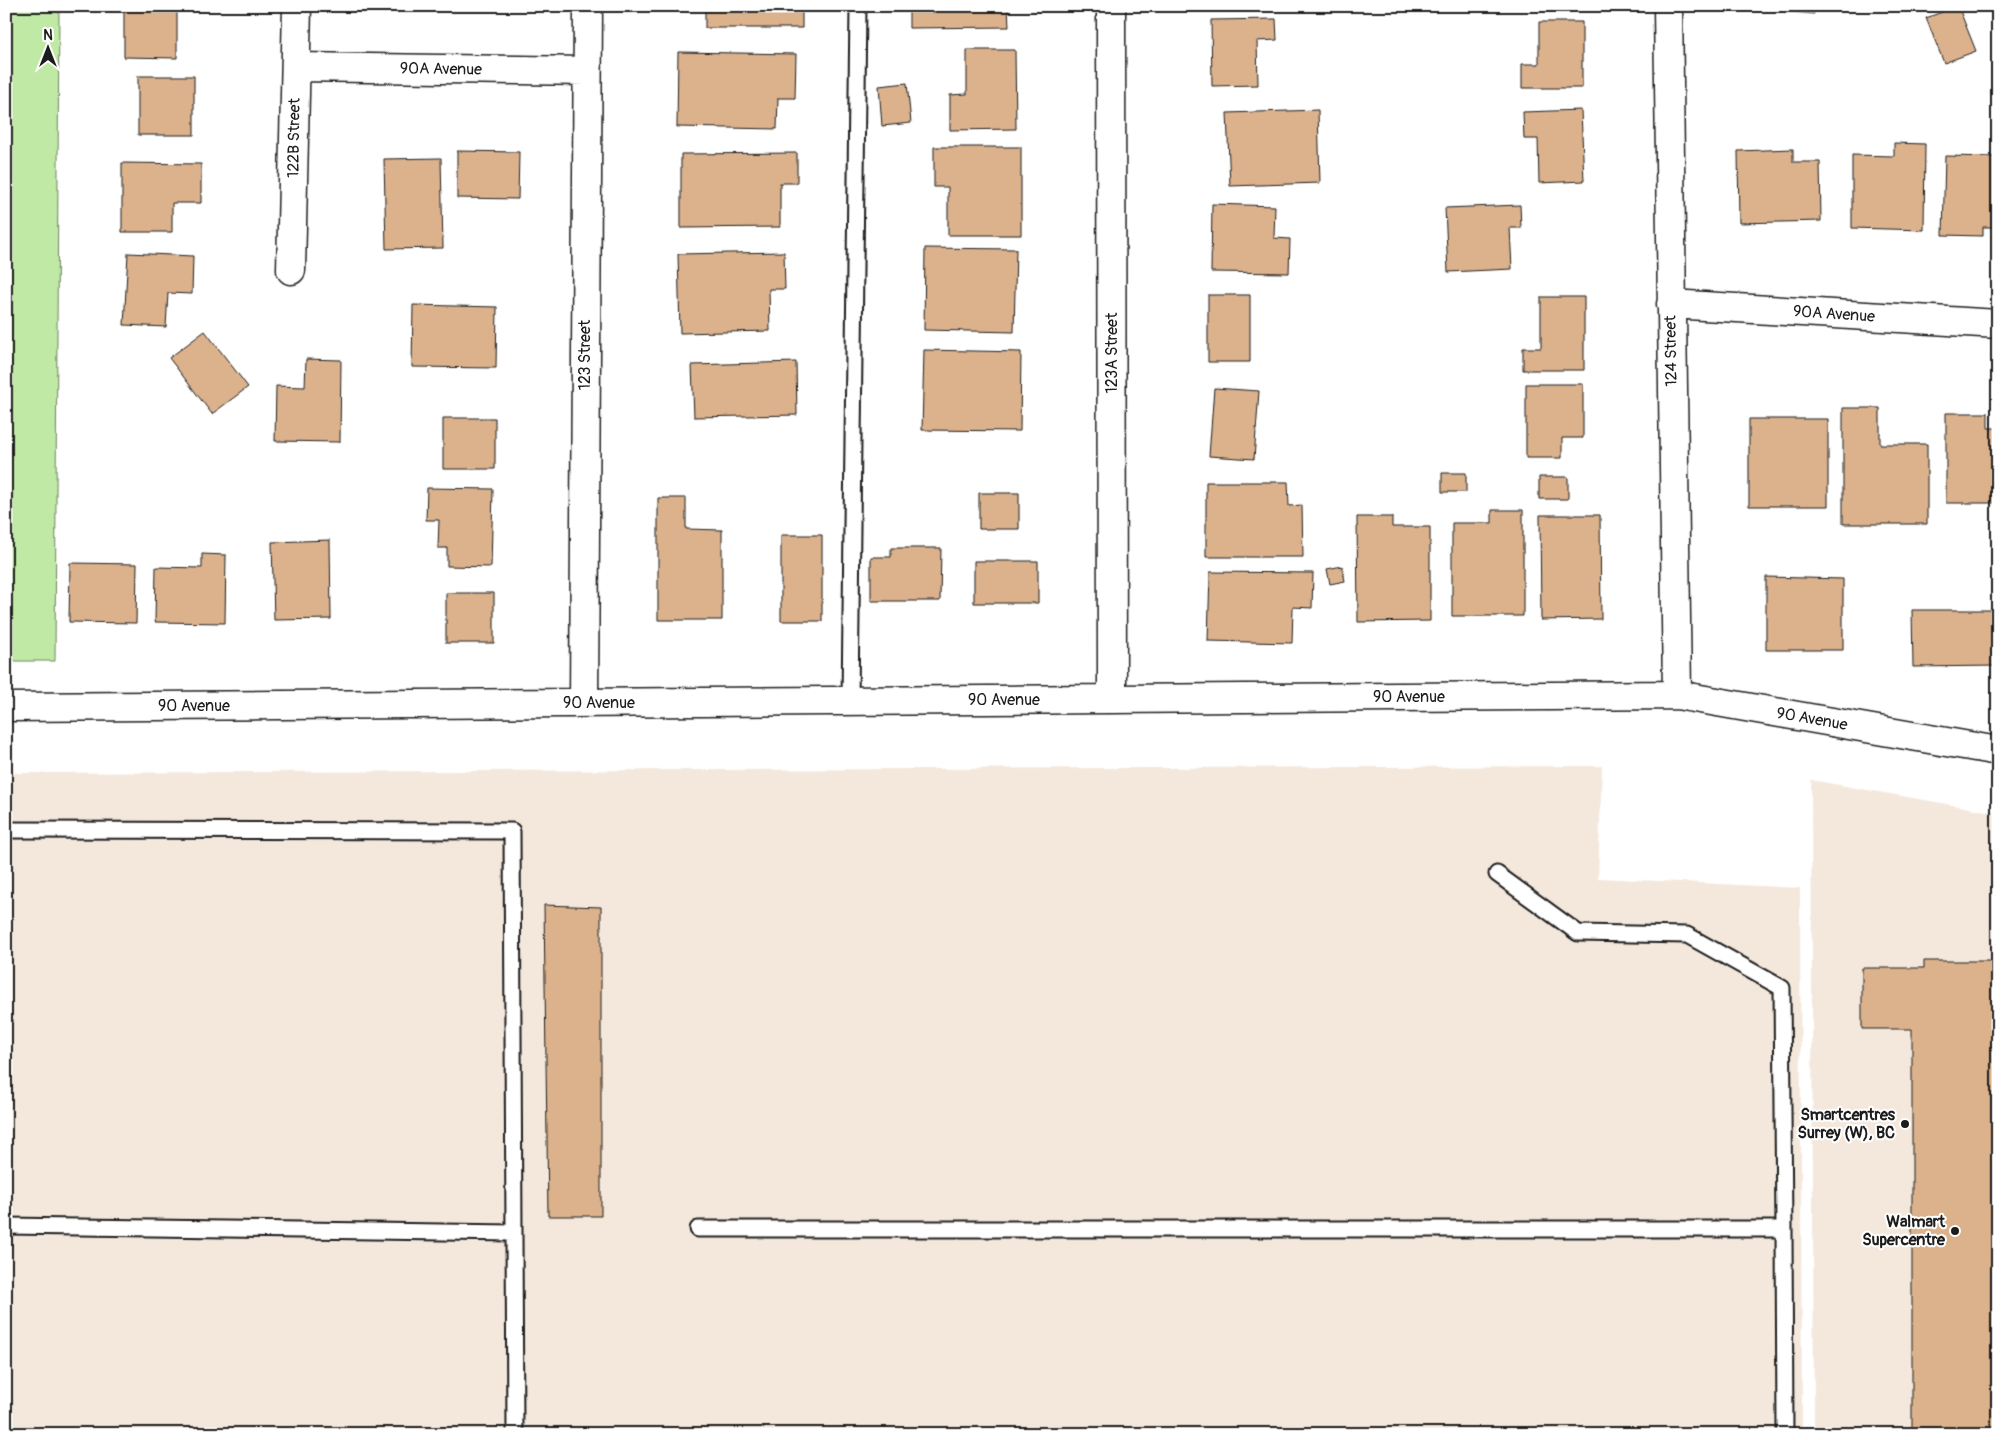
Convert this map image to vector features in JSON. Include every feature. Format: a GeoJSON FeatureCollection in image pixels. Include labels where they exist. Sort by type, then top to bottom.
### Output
{"type":"FeatureCollection","features":[{"type":"Feature","properties":{"kind":"street","name":"122B Street"},"geometry":{"type":"LineString","coordinates":[[291,270],[297,6]]}},
{"type":"Feature","properties":{"kind":"street","name":"123 Street"},"geometry":{"type":"LineString","coordinates":[[584,703],[586,70],[588,6]]}},
{"type":"Feature","properties":{"kind":"street","name":"123A Street"},"geometry":{"type":"LineString","coordinates":[[1111,6],[1112,699]]}},
{"type":"Feature","properties":{"kind":"street","name":"124 Street"},"geometry":{"type":"LineString","coordinates":[[1668,6],[1677,695]]}},
{"type":"Feature","properties":{"kind":"street","name":"90A Avenue"},"geometry":{"type":"LineString","coordinates":[[296,67],[586,70]]}},
{"type":"Feature","properties":{"kind":"street","name":"90A Avenue"},"geometry":{"type":"LineString","coordinates":[[1671,304],[1998,324]]}},
{"type":"Feature","properties":{"kind":"street","name":"90 Avenue"},"geometry":{"type":"LineString","coordinates":[[6,707],[1677,695],[1998,751]]}},
{"type":"Feature","properties":{"kind":"lane"},"geometry":{"type":"LineString","coordinates":[[850,701],[858,6]]}},
{"type":"Feature","properties":{"kind":"lane"},"geometry":{"type":"LineString","coordinates":[[6,830],[512,830],[515,1434]]}},
{"type":"Feature","properties":{"kind":"lane"},"geometry":{"type":"LineString","coordinates":[[1498,874],[1578,933],[1687,935],[1782,988],[1785,1434]]}},
{"type":"Feature","properties":{"kind":"lane"},"geometry":{"type":"LineString","coordinates":[[6,1226],[514,1233]]}},
{"type":"Feature","properties":{"kind":"lane"},"geometry":{"type":"LineString","coordinates":[[698,1229],[1784,1229]]}},
{"type":"Feature","properties":{"kind":"shaded area"},"geometry":{"type":"Polygon","coordinates":[[[1602,766],[1598,878],[1800,888],[1802,1434],[6,1434],[6,773],[1602,766]]]}},
{"type":"Feature","properties":{"kind":"shaded area","name":"Smartcentres Surrey (W), BC"},"geometry":{"type":"Polygon","coordinates":[[[1811,780],[1998,813],[1998,1434],[1814,1434],[1811,780]]]}},
{"type":"Feature","properties":{"kind":"green space"},"geometry":{"type":"Polygon","coordinates":[[[6,6],[59,6],[55,661],[6,661],[6,6]]]}},
{"type":"Feature","properties":{"kind":"building"},"geometry":{"type":"Polygon","coordinates":[[[124,6],[177,6],[177,58],[124,57],[124,6]]]}},
{"type":"Feature","properties":{"kind":"building"},"geometry":{"type":"Polygon","coordinates":[[[705,6],[802,6],[802,28],[705,28],[705,6]]]}},
{"type":"Feature","properties":{"kind":"building"},"geometry":{"type":"Polygon","coordinates":[[[909,6],[1008,6],[1009,27],[909,28],[909,6]]]}},
{"type":"Feature","properties":{"kind":"building"},"geometry":{"type":"Polygon","coordinates":[[[1746,6],[1814,6],[1814,14],[1745,8],[1746,6]]]}},
{"type":"Feature","properties":{"kind":"building"},"geometry":{"type":"Polygon","coordinates":[[[1958,6],[1976,51],[1944,63],[1926,18],[1958,6]]]}},
{"type":"Feature","properties":{"kind":"building"},"geometry":{"type":"Polygon","coordinates":[[[1276,19],[1277,40],[1257,41],[1258,85],[1212,86],[1211,20],[1276,19]]]}},
{"type":"Feature","properties":{"kind":"building"},"geometry":{"type":"Polygon","coordinates":[[[1539,22],[1582,22],[1582,88],[1522,88],[1522,64],[1539,64],[1539,22]]]}},
{"type":"Feature","properties":{"kind":"building"},"geometry":{"type":"Polygon","coordinates":[[[967,50],[1015,50],[1016,129],[950,130],[950,95],[967,94],[967,50]]]}},
{"type":"Feature","properties":{"kind":"building"},"geometry":{"type":"Polygon","coordinates":[[[678,52],[796,54],[795,98],[778,98],[777,129],[677,127],[678,52]]]}},
{"type":"Feature","properties":{"kind":"building"},"geometry":{"type":"Polygon","coordinates":[[[138,76],[194,76],[194,135],[138,135],[138,76]]]}},
{"type":"Feature","properties":{"kind":"building"},"geometry":{"type":"Polygon","coordinates":[[[907,83],[911,123],[882,126],[879,86],[907,83]]]}},
{"type":"Feature","properties":{"kind":"building"},"geometry":{"type":"Polygon","coordinates":[[[1318,110],[1320,183],[1230,186],[1227,113],[1318,110]]]}},
{"type":"Feature","properties":{"kind":"building"},"geometry":{"type":"Polygon","coordinates":[[[1581,110],[1584,181],[1539,183],[1538,139],[1524,139],[1523,112],[1581,110]]]}},
{"type":"Feature","properties":{"kind":"building"},"geometry":{"type":"Polygon","coordinates":[[[1894,143],[1925,144],[1924,230],[1852,228],[1852,155],[1894,156],[1894,143]]]}},
{"type":"Feature","properties":{"kind":"building"},"geometry":{"type":"Polygon","coordinates":[[[934,147],[1021,147],[1021,235],[948,235],[948,187],[934,187],[934,147]]]}},
{"type":"Feature","properties":{"kind":"building"},"geometry":{"type":"Polygon","coordinates":[[[1793,149],[1793,162],[1820,162],[1821,221],[1739,223],[1738,151],[1793,149]]]}},
{"type":"Feature","properties":{"kind":"building"},"geometry":{"type":"Polygon","coordinates":[[[457,151],[519,152],[518,199],[457,198],[457,151]]]}},
{"type":"Feature","properties":{"kind":"building"},"geometry":{"type":"Polygon","coordinates":[[[797,153],[797,183],[780,183],[780,227],[681,228],[681,154],[797,153]]]}},
{"type":"Feature","properties":{"kind":"building"},"geometry":{"type":"Polygon","coordinates":[[[1945,156],[1998,157],[1998,227],[1983,227],[1983,236],[1943,235],[1945,156]]]}},
{"type":"Feature","properties":{"kind":"building"},"geometry":{"type":"Polygon","coordinates":[[[441,158],[443,248],[386,249],[384,159],[441,158]]]}},
{"type":"Feature","properties":{"kind":"building"},"geometry":{"type":"Polygon","coordinates":[[[122,163],[201,164],[201,203],[172,203],[172,232],[122,232],[122,163]]]}},
{"type":"Feature","properties":{"kind":"building"},"geometry":{"type":"Polygon","coordinates":[[[1212,204],[1275,206],[1274,238],[1290,239],[1289,273],[1211,272],[1212,204]]]}},
{"type":"Feature","properties":{"kind":"building"},"geometry":{"type":"Polygon","coordinates":[[[1520,205],[1521,228],[1510,228],[1512,269],[1448,272],[1445,208],[1520,205]]]}},
{"type":"Feature","properties":{"kind":"building"},"geometry":{"type":"Polygon","coordinates":[[[925,248],[1016,249],[1014,332],[924,330],[925,248]]]}},
{"type":"Feature","properties":{"kind":"building"},"geometry":{"type":"Polygon","coordinates":[[[784,252],[785,289],[769,289],[770,331],[680,333],[678,254],[784,252]]]}},
{"type":"Feature","properties":{"kind":"building"},"geometry":{"type":"Polygon","coordinates":[[[128,253],[193,256],[192,294],[168,293],[166,327],[124,325],[128,253]]]}},
{"type":"Feature","properties":{"kind":"building"},"geometry":{"type":"Polygon","coordinates":[[[1208,295],[1250,295],[1250,362],[1208,362],[1208,295]]]}},
{"type":"Feature","properties":{"kind":"building"},"geometry":{"type":"Polygon","coordinates":[[[1541,297],[1584,297],[1584,370],[1523,370],[1523,348],[1541,348],[1541,297]]]}},
{"type":"Feature","properties":{"kind":"building"},"geometry":{"type":"Polygon","coordinates":[[[413,305],[497,307],[496,368],[412,367],[413,305]]]}},
{"type":"Feature","properties":{"kind":"building"},"geometry":{"type":"Polygon","coordinates":[[[205,331],[248,387],[212,414],[169,358],[205,331]]]}},
{"type":"Feature","properties":{"kind":"building"},"geometry":{"type":"Polygon","coordinates":[[[924,350],[1021,352],[1020,431],[922,430],[924,350]]]}},
{"type":"Feature","properties":{"kind":"building"},"geometry":{"type":"Polygon","coordinates":[[[306,359],[341,360],[340,442],[275,441],[276,386],[305,387],[306,359]]]}},
{"type":"Feature","properties":{"kind":"building"},"geometry":{"type":"Polygon","coordinates":[[[796,362],[797,415],[694,417],[692,365],[796,362]]]}},
{"type":"Feature","properties":{"kind":"building"},"geometry":{"type":"Polygon","coordinates":[[[1526,384],[1583,384],[1583,438],[1562,438],[1562,458],[1526,458],[1526,384]]]}},
{"type":"Feature","properties":{"kind":"building"},"geometry":{"type":"Polygon","coordinates":[[[1214,388],[1259,391],[1254,459],[1209,456],[1214,388]]]}},
{"type":"Feature","properties":{"kind":"building"},"geometry":{"type":"Polygon","coordinates":[[[1843,408],[1880,408],[1880,444],[1927,444],[1927,524],[1843,524],[1843,408]]]}},
{"type":"Feature","properties":{"kind":"building"},"geometry":{"type":"Polygon","coordinates":[[[1946,413],[1988,413],[1988,428],[1998,428],[1998,503],[1946,503],[1946,413]]]}},
{"type":"Feature","properties":{"kind":"building"},"geometry":{"type":"Polygon","coordinates":[[[443,418],[495,418],[495,469],[443,469],[443,418]]]}},
{"type":"Feature","properties":{"kind":"building"},"geometry":{"type":"Polygon","coordinates":[[[1749,419],[1828,419],[1828,506],[1749,506],[1749,419]]]}},
{"type":"Feature","properties":{"kind":"building"},"geometry":{"type":"Polygon","coordinates":[[[1442,473],[1466,473],[1466,492],[1442,492],[1442,473]]]}},
{"type":"Feature","properties":{"kind":"building"},"geometry":{"type":"Polygon","coordinates":[[[1539,477],[1568,477],[1568,499],[1539,499],[1539,477]]]}},
{"type":"Feature","properties":{"kind":"building"},"geometry":{"type":"Polygon","coordinates":[[[1206,482],[1288,482],[1289,506],[1302,505],[1303,557],[1206,557],[1206,482]]]}},
{"type":"Feature","properties":{"kind":"building"},"geometry":{"type":"Polygon","coordinates":[[[427,488],[493,489],[491,567],[447,566],[447,548],[438,548],[439,520],[426,520],[427,488]]]}},
{"type":"Feature","properties":{"kind":"building"},"geometry":{"type":"Polygon","coordinates":[[[979,493],[1019,493],[1019,529],[979,529],[979,493]]]}},
{"type":"Feature","properties":{"kind":"building"},"geometry":{"type":"Polygon","coordinates":[[[658,498],[686,498],[686,529],[722,530],[722,620],[658,620],[658,498]]]}},
{"type":"Feature","properties":{"kind":"building"},"geometry":{"type":"Polygon","coordinates":[[[1492,510],[1523,510],[1523,616],[1452,616],[1452,523],[1492,523],[1492,510]]]}},
{"type":"Feature","properties":{"kind":"building"},"geometry":{"type":"Polygon","coordinates":[[[1540,515],[1600,515],[1601,619],[1541,620],[1540,515]]]}},
{"type":"Feature","properties":{"kind":"building"},"geometry":{"type":"Polygon","coordinates":[[[1357,517],[1392,517],[1392,527],[1430,527],[1430,621],[1358,622],[1357,517]]]}},
{"type":"Feature","properties":{"kind":"building"},"geometry":{"type":"Polygon","coordinates":[[[781,535],[822,535],[822,621],[781,621],[781,535]]]}},
{"type":"Feature","properties":{"kind":"building"},"geometry":{"type":"Polygon","coordinates":[[[330,540],[331,619],[274,620],[272,542],[330,540]]]}},
{"type":"Feature","properties":{"kind":"building"},"geometry":{"type":"Polygon","coordinates":[[[891,548],[941,548],[940,601],[871,601],[871,557],[891,557],[891,548]]]}},
{"type":"Feature","properties":{"kind":"building"},"geometry":{"type":"Polygon","coordinates":[[[202,554],[226,555],[225,623],[155,622],[156,567],[202,568],[202,554]]]}},
{"type":"Feature","properties":{"kind":"building"},"geometry":{"type":"Polygon","coordinates":[[[974,561],[1038,561],[1038,603],[974,603],[974,561]]]}},
{"type":"Feature","properties":{"kind":"building"},"geometry":{"type":"Polygon","coordinates":[[[70,563],[137,564],[136,623],[69,622],[70,563]]]}},
{"type":"Feature","properties":{"kind":"building"},"geometry":{"type":"Polygon","coordinates":[[[1342,566],[1345,581],[1330,584],[1327,569],[1342,566]]]}},
{"type":"Feature","properties":{"kind":"building"},"geometry":{"type":"Polygon","coordinates":[[[1210,572],[1313,573],[1312,608],[1293,607],[1292,643],[1208,641],[1210,572]]]}},
{"type":"Feature","properties":{"kind":"building"},"geometry":{"type":"Polygon","coordinates":[[[1766,577],[1843,579],[1843,650],[1766,650],[1766,577]]]}},
{"type":"Feature","properties":{"kind":"building"},"geometry":{"type":"Polygon","coordinates":[[[446,593],[494,593],[494,643],[446,643],[446,593]]]}},
{"type":"Feature","properties":{"kind":"building"},"geometry":{"type":"Polygon","coordinates":[[[1912,610],[1998,610],[1998,666],[1913,667],[1912,610]]]}},
{"type":"Feature","properties":{"kind":"building"},"geometry":{"type":"Polygon","coordinates":[[[544,905],[601,907],[601,1216],[548,1216],[544,905]]]}},
{"type":"Feature","properties":{"kind":"building","name":"Walmart Supercentre"},"geometry":{"type":"Polygon","coordinates":[[[1924,961],[1998,961],[1998,1434],[1912,1434],[1912,1029],[1862,1029],[1862,968],[1924,968],[1924,961]]]}},
{"type":"Feature","properties":{"kind":"place","name":"Smartcentres Surrey (W), BC"},"geometry":{"type":"Point","coordinates":[1905,1124]}},
{"type":"Feature","properties":{"kind":"place","name":"Walmart Supercentre"},"geometry":{"type":"Point","coordinates":[1955,1231]}}]}
